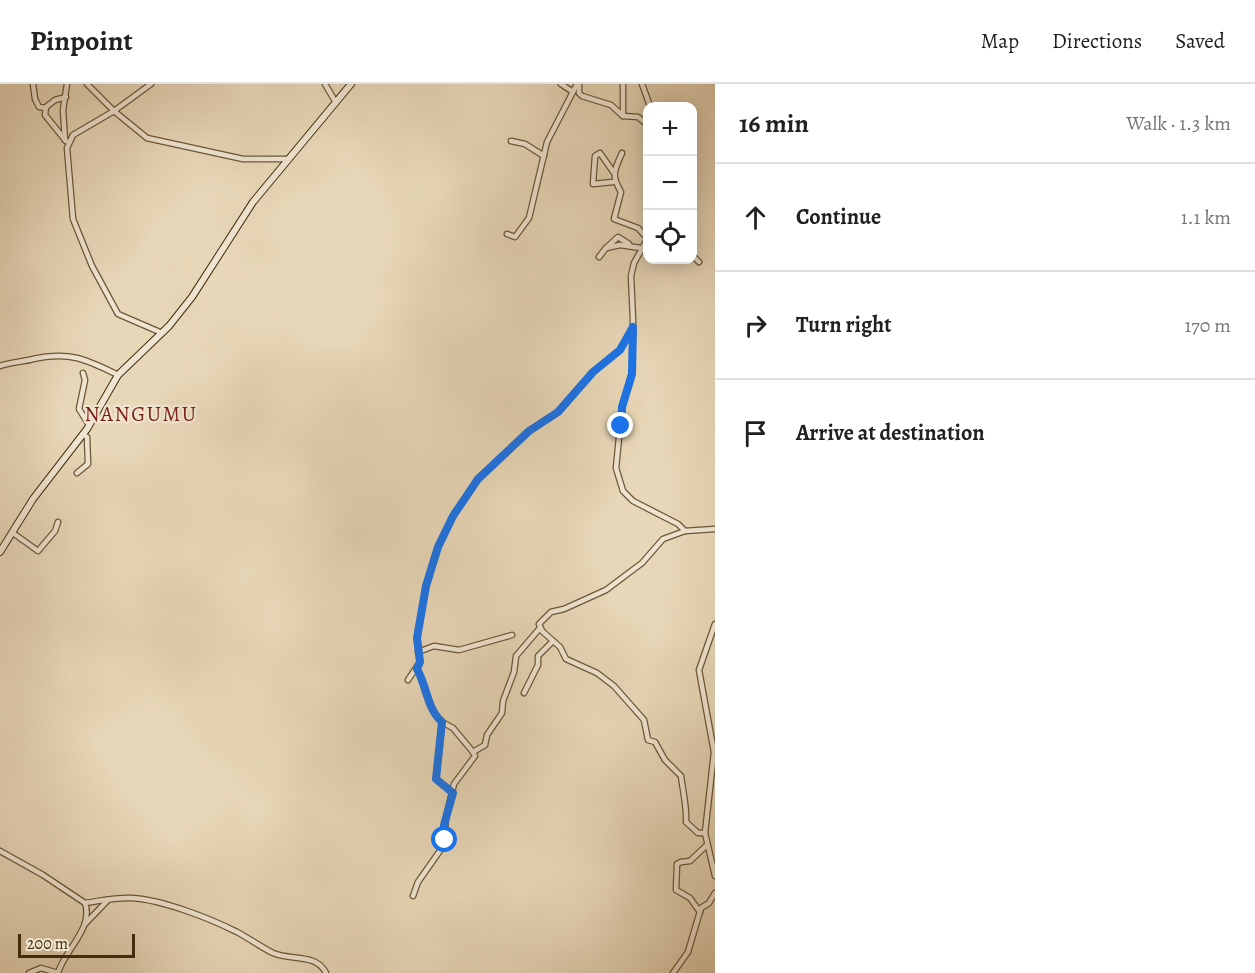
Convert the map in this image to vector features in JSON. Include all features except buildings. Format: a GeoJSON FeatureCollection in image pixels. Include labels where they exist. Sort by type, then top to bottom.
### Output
{"type":"FeatureCollection","features":[{"type":"Feature","properties":{"kind":"street"},"geometry":{"type":"LineString","coordinates":[[33,84],[35,99],[39,106],[46,108]]}},
{"type":"Feature","properties":{"kind":"street"},"geometry":{"type":"LineString","coordinates":[[67,84],[63,110],[71,212],[77,235],[118,314],[162,333]]}},
{"type":"Feature","properties":{"kind":"street"},"geometry":{"type":"LineString","coordinates":[[87,84],[114,111],[147,138],[243,159],[288,159]]}},
{"type":"Feature","properties":{"kind":"street"},"geometry":{"type":"LineString","coordinates":[[66,144],[73,135],[114,111],[151,84]]}},
{"type":"Feature","properties":{"kind":"street"},"geometry":{"type":"LineString","coordinates":[[325,84],[335,101]]}},
{"type":"Feature","properties":{"kind":"street"},"geometry":{"type":"LineString","coordinates":[[0,552],[33,500],[89,425],[118,375],[162,333],[192,297],[253,202],[351,84]]}},
{"type":"Feature","properties":{"kind":"street"},"geometry":{"type":"LineString","coordinates":[[561,84],[573,92]]}},
{"type":"Feature","properties":{"kind":"street"},"geometry":{"type":"LineString","coordinates":[[507,234],[515,237],[530,218],[547,142],[578,84]]}},
{"type":"Feature","properties":{"kind":"street"},"geometry":{"type":"LineString","coordinates":[[578,84],[579,93],[582,96],[611,105],[623,116],[638,117],[643,121]]}},
{"type":"Feature","properties":{"kind":"street"},"geometry":{"type":"LineString","coordinates":[[623,84],[623,116]]}},
{"type":"Feature","properties":{"kind":"street"},"geometry":{"type":"LineString","coordinates":[[642,84],[649,102]]}},
{"type":"Feature","properties":{"kind":"street"},"geometry":{"type":"LineString","coordinates":[[66,97],[55,100],[46,108],[45,115],[66,144]]}},
{"type":"Feature","properties":{"kind":"street"},"geometry":{"type":"LineString","coordinates":[[511,141],[525,144],[544,156]]}},
{"type":"Feature","properties":{"kind":"street"},"geometry":{"type":"LineString","coordinates":[[613,182],[593,183],[595,156],[600,153],[614,173]]}},
{"type":"Feature","properties":{"kind":"street"},"geometry":{"type":"LineString","coordinates":[[622,153],[614,173],[613,182],[621,192],[614,219],[638,228],[643,234]]}},
{"type":"Feature","properties":{"kind":"street"},"geometry":{"type":"LineString","coordinates":[[599,257],[606,248],[631,245],[641,248]]}},
{"type":"Feature","properties":{"kind":"street"},"geometry":{"type":"LineString","coordinates":[[643,245],[631,276],[632,374],[622,407],[616,468],[618,480],[633,501],[678,524],[685,531]]}},
{"type":"Feature","properties":{"kind":"street"},"geometry":{"type":"LineString","coordinates":[[408,680],[420,662],[418,626],[426,586],[438,547],[449,524],[475,483],[529,431],[558,412],[593,372],[620,350],[633,327]]}},
{"type":"Feature","properties":{"kind":"street"},"geometry":{"type":"LineString","coordinates":[[0,366],[43,356],[70,356],[92,362],[118,375]]}},
{"type":"Feature","properties":{"kind":"street"},"geometry":{"type":"LineString","coordinates":[[83,373],[85,380],[81,386],[79,409],[89,425]]}},
{"type":"Feature","properties":{"kind":"street"},"geometry":{"type":"LineString","coordinates":[[77,472],[88,464],[87,437],[83,434]]}},
{"type":"Feature","properties":{"kind":"street"},"geometry":{"type":"LineString","coordinates":[[13,533],[38,551],[55,531],[58,522]]}},
{"type":"Feature","properties":{"kind":"street"},"geometry":{"type":"LineString","coordinates":[[705,833],[698,833],[686,822],[687,809],[682,794],[681,776],[665,760],[656,742],[648,741],[644,720],[614,686],[597,673],[566,659],[560,647],[540,628],[539,622],[551,612],[564,609],[606,590],[642,563],[663,539],[685,531],[715,529]]}},
{"type":"Feature","properties":{"kind":"street"},"geometry":{"type":"LineString","coordinates":[[715,624],[699,670],[714,752],[705,833],[715,876]]}},
{"type":"Feature","properties":{"kind":"street"},"geometry":{"type":"LineString","coordinates":[[473,752],[485,745],[487,735],[500,719],[503,700],[514,672],[516,656],[540,628]]}},
{"type":"Feature","properties":{"kind":"street"},"geometry":{"type":"LineString","coordinates":[[418,652],[434,646],[451,650],[473,648],[512,634]]}},
{"type":"Feature","properties":{"kind":"street"},"geometry":{"type":"LineString","coordinates":[[524,693],[538,665],[538,656],[553,641]]}},
{"type":"Feature","properties":{"kind":"street"},"geometry":{"type":"LineString","coordinates":[[413,896],[418,882],[444,845],[446,817],[456,780],[475,756],[453,728],[442,722],[429,706],[427,688],[417,669]]}},
{"type":"Feature","properties":{"kind":"street"},"geometry":{"type":"LineString","coordinates":[[442,722],[436,779],[453,793]]}},
{"type":"Feature","properties":{"kind":"street"},"geometry":{"type":"LineString","coordinates":[[700,912],[690,898],[676,890],[676,868],[681,862],[690,861],[706,845]]}},
{"type":"Feature","properties":{"kind":"street"},"geometry":{"type":"LineString","coordinates":[[0,851],[43,874],[86,903],[108,900],[143,900],[168,907],[237,933],[291,959],[314,959],[319,962],[326,973]]}},
{"type":"Feature","properties":{"kind":"street"},"geometry":{"type":"LineString","coordinates":[[674,973],[688,952],[700,912],[715,893]]}},
{"type":"Feature","properties":{"kind":"street"},"geometry":{"type":"LineString","coordinates":[[83,927],[108,900]]}},
{"type":"Feature","properties":{"kind":"street"},"geometry":{"type":"LineString","coordinates":[[29,973],[42,968],[58,973],[83,927],[87,913],[86,903]]}},
{"type":"Feature","properties":{"kind":"district","name":"NANGUMU"},"geometry":{"type":"Point","coordinates":[141,414]}},
{"type":"Feature","properties":{"kind":"route"},"geometry":{"type":"LineString","coordinates":[[445,840],[444,825],[453,793],[436,781],[442,722],[429,706],[427,688],[417,669],[420,662],[417,651],[418,626],[426,586],[444,531],[478,479],[529,431],[558,412],[593,372],[620,350],[633,327],[632,374],[622,407],[621,426]]}}]}
